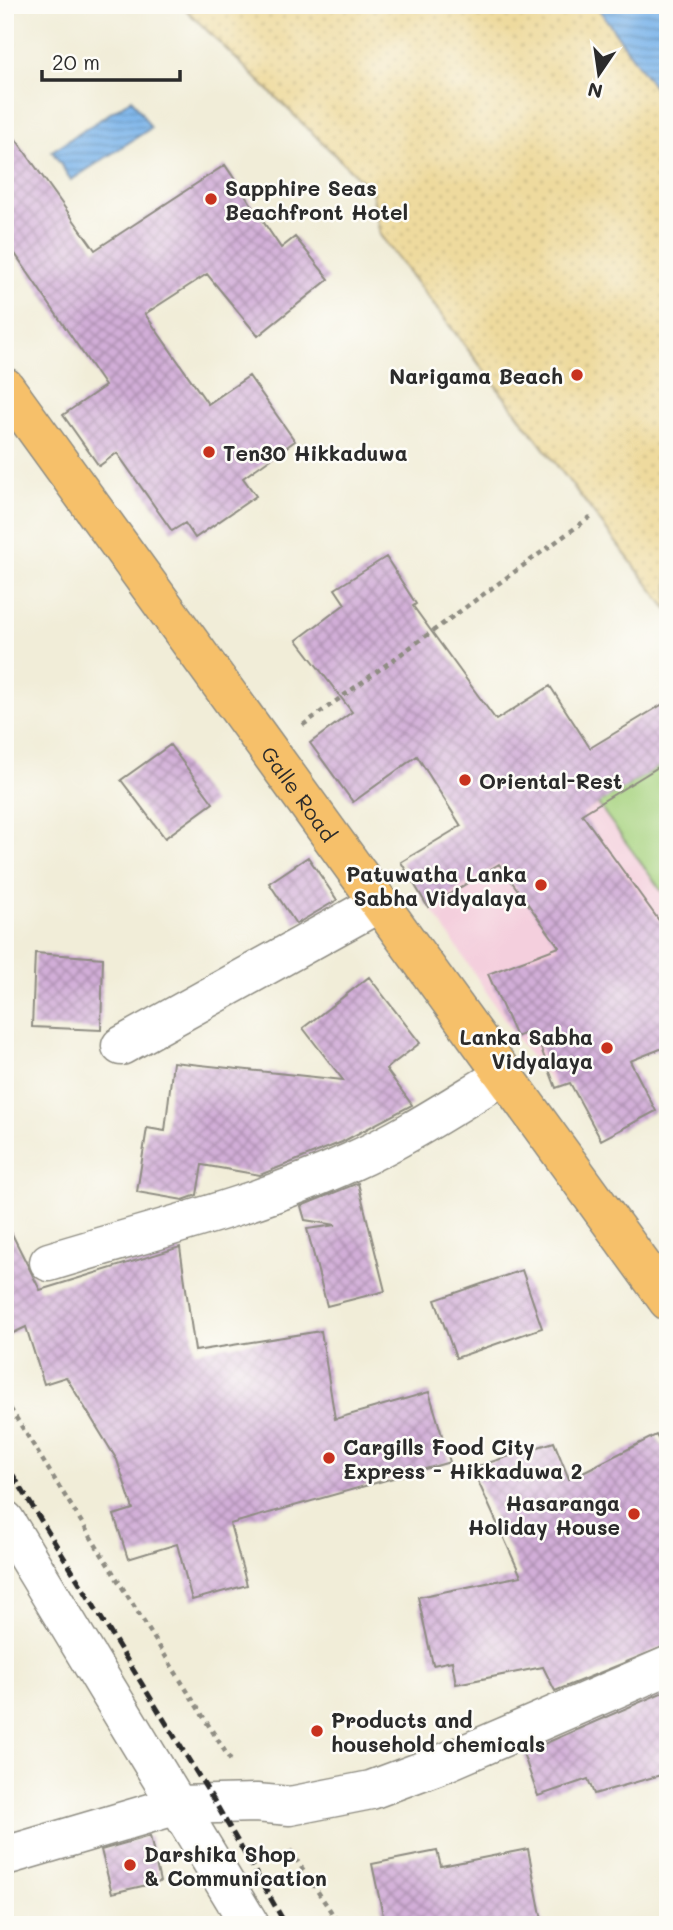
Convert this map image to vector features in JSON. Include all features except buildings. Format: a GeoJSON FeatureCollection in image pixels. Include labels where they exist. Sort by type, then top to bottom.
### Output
{"type":"FeatureCollection","features":[{"type":"Feature","properties":{"kind":"highway","name":"Galle Road"},"geometry":{"type":"LineString","coordinates":[[5,387],[668,1301]]}},
{"type":"Feature","properties":{"kind":"street"},"geometry":{"type":"LineString","coordinates":[[121,1046],[379,903]]}},
{"type":"Feature","properties":{"kind":"street"},"geometry":{"type":"LineString","coordinates":[[49,1262],[301,1183],[406,1134],[504,1075]]}},
{"type":"Feature","properties":{"kind":"street"},"geometry":{"type":"LineString","coordinates":[[5,1520],[250,1925]]}},
{"type":"Feature","properties":{"kind":"street"},"geometry":{"type":"LineString","coordinates":[[5,1856],[178,1805],[256,1803],[290,1806],[371,1790],[446,1762],[668,1666]]}},
{"type":"Feature","properties":{"kind":"path"},"geometry":{"type":"LineString","coordinates":[[268,750],[593,515]]}},
{"type":"Feature","properties":{"kind":"path"},"geometry":{"type":"LineString","coordinates":[[5,1401],[256,1803],[340,1925]]}},
{"type":"Feature","properties":{"kind":"shaded area","name":"Patuwatha Lanka Sabha Vidyalaya"},"geometry":{"type":"Polygon","coordinates":[[[668,700],[668,1046],[556,1088],[516,1037],[401,862],[668,700]]]}},
{"type":"Feature","properties":{"kind":"sand","name":"Narigama Beach"},"geometry":{"type":"Polygon","coordinates":[[[181,5],[596,5],[668,107],[668,610],[380,235],[372,191],[181,5]]]}},
{"type":"Feature","properties":{"kind":"green space"},"geometry":{"type":"Polygon","coordinates":[[[668,761],[668,900],[598,804],[668,761]]]}},
{"type":"Feature","properties":{"kind":"water"},"geometry":{"type":"Polygon","coordinates":[[[596,5],[668,5],[668,107],[596,5]]]}},
{"type":"Feature","properties":{"kind":"water"},"geometry":{"type":"Polygon","coordinates":[[[132,99],[151,128],[71,180],[52,151],[132,99]]]}},
{"type":"Feature","properties":{"kind":"railway"},"geometry":{"type":"LineString","coordinates":[[5,1462],[216,1804],[286,1925]]}},
{"type":"Feature","properties":{"kind":"place","name":"Sapphire Seas Beachfront Hotel"},"geometry":{"type":"Point","coordinates":[211,199]}},
{"type":"Feature","properties":{"kind":"place","name":"Narigama Beach"},"geometry":{"type":"Point","coordinates":[577,375]}},
{"type":"Feature","properties":{"kind":"place","name":"Ten30 Hikkaduwa"},"geometry":{"type":"Point","coordinates":[209,452]}},
{"type":"Feature","properties":{"kind":"place","name":"Oriental-Rest"},"geometry":{"type":"Point","coordinates":[465,780]}},
{"type":"Feature","properties":{"kind":"place","name":"Patuwatha Lanka Sabha Vidyalaya"},"geometry":{"type":"Point","coordinates":[541,885]}},
{"type":"Feature","properties":{"kind":"place","name":"Lanka Sabha Vidyalaya"},"geometry":{"type":"Point","coordinates":[607,1048]}},
{"type":"Feature","properties":{"kind":"place","name":"Cargills Food City Express - Hikkaduwa 2"},"geometry":{"type":"Point","coordinates":[329,1458]}},
{"type":"Feature","properties":{"kind":"place","name":"Hasaranga Holiday House"},"geometry":{"type":"Point","coordinates":[634,1514]}},
{"type":"Feature","properties":{"kind":"place","name":"Products and household chemicals"},"geometry":{"type":"Point","coordinates":[317,1731]}},
{"type":"Feature","properties":{"kind":"place","name":"Darshika Shop & Communication"},"geometry":{"type":"Point","coordinates":[130,1865]}}]}
